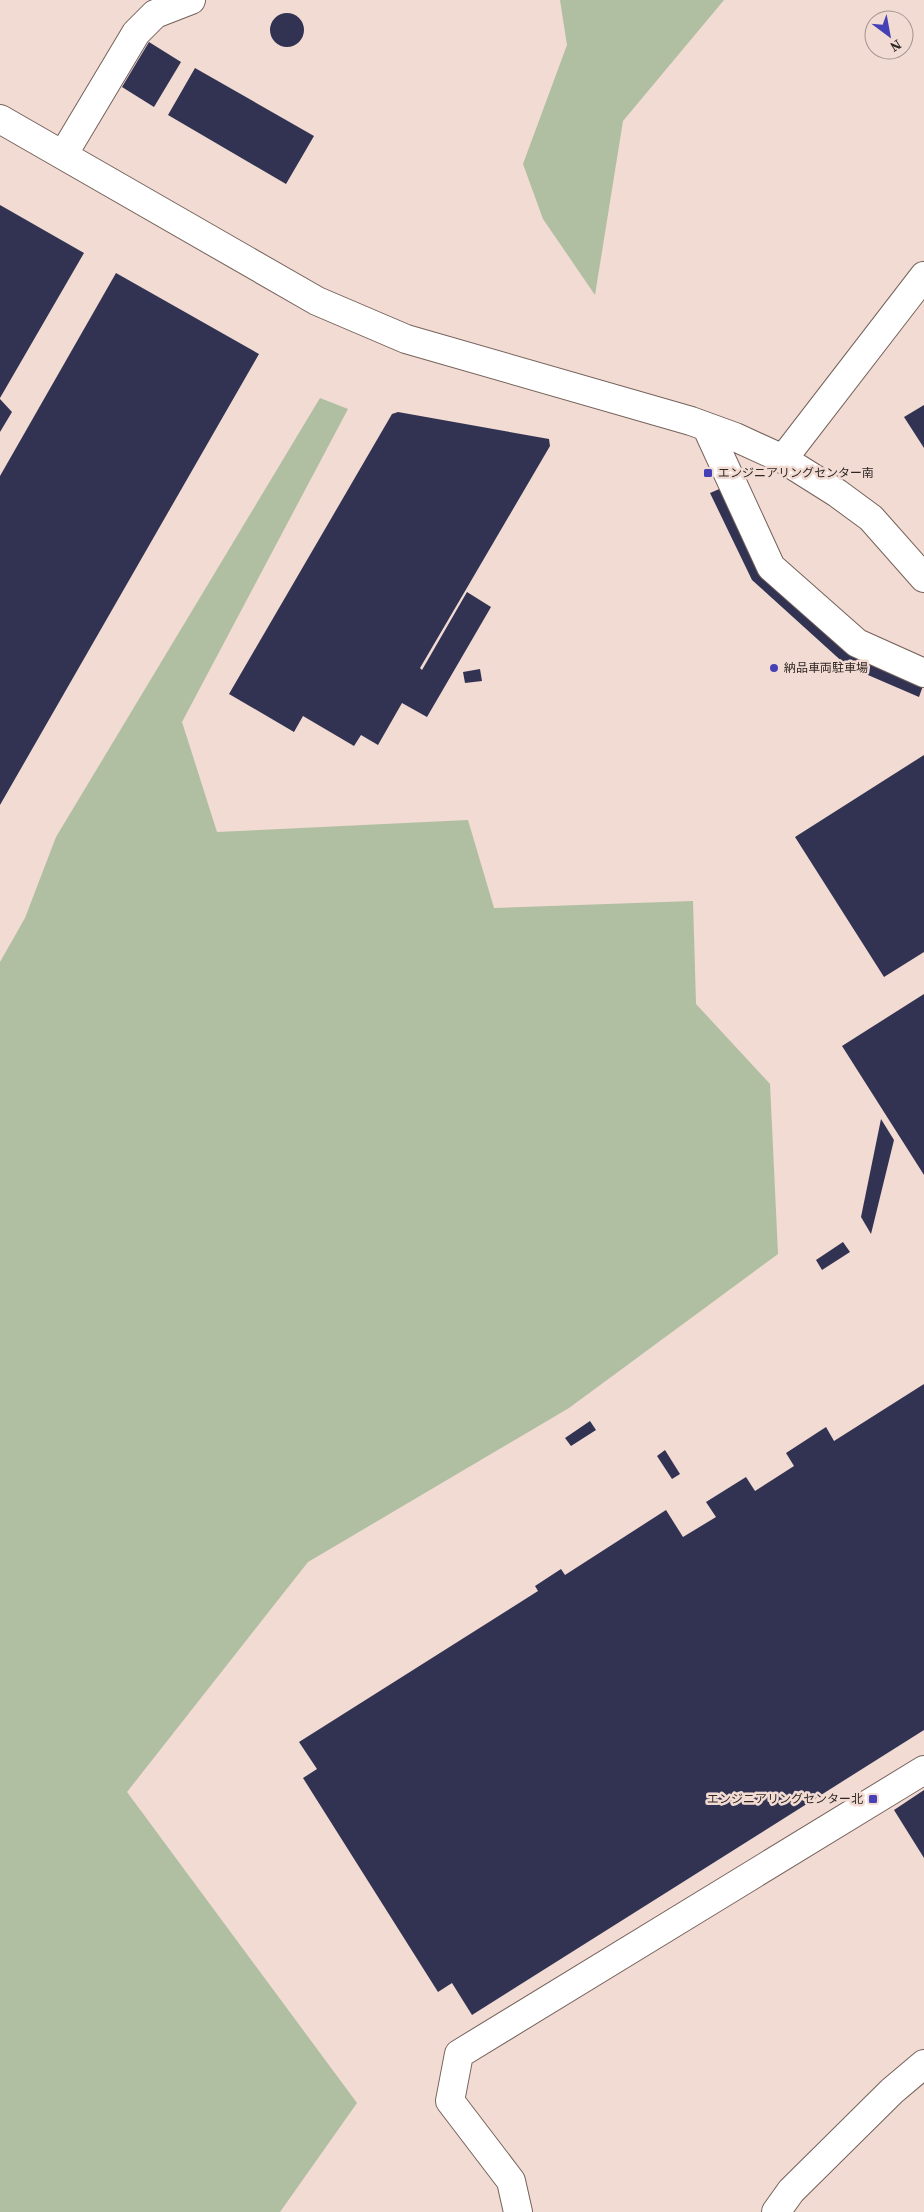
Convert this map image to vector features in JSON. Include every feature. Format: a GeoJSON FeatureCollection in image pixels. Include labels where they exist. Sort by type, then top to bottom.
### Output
{"type":"FeatureCollection","features":[{"type":"Feature","properties":{"kind":"lane"},"geometry":{"type":"LineString","coordinates":[[63,155],[136,33],[155,14],[191,0]]}},
{"type":"Feature","properties":{"kind":"lane"},"geometry":{"type":"LineString","coordinates":[[0,120],[317,301],[406,339],[707,428],[735,437],[783,458],[837,493],[870,518],[924,578]]}},
{"type":"Feature","properties":{"kind":"lane"},"geometry":{"type":"LineString","coordinates":[[783,458],[924,276]]}},
{"type":"Feature","properties":{"kind":"lane"},"geometry":{"type":"LineString","coordinates":[[707,428],[771,567],[857,643],[924,674]]}},
{"type":"Feature","properties":{"kind":"lane"},"geometry":{"type":"LineString","coordinates":[[518,2212],[511,2181],[450,2101],[460,2054],[924,1770]]}},
{"type":"Feature","properties":{"kind":"lane"},"geometry":{"type":"LineString","coordinates":[[776,2212],[791,2191],[892,2091],[924,2064]]}},
{"type":"Feature","properties":{"kind":"green space"},"geometry":{"type":"Polygon","coordinates":[[[560,0],[724,0],[623,121],[595,295],[543,219],[523,164],[567,45],[560,0]]]}},
{"type":"Feature","properties":{"kind":"green space"},"geometry":{"type":"Polygon","coordinates":[[[320,398],[348,409],[182,722],[217,832],[468,820],[494,908],[693,901],[696,1004],[770,1084],[778,1254],[569,1408],[308,1562],[127,1792],[357,2103],[280,2212],[0,2212],[0,962],[25,918],[56,837],[320,398]]]}},
{"type":"Feature","properties":{"kind":"building"},"geometry":{"type":"Polygon","coordinates":[[[287,13],[294,14],[299,18],[303,23],[303,37],[299,42],[294,46],[287,47],[280,46],[275,42],[271,37],[270,30],[271,23],[275,18],[280,14],[287,13]]]}},
{"type":"Feature","properties":{"kind":"building"},"geometry":{"type":"Polygon","coordinates":[[[149,42],[181,62],[154,107],[122,87],[149,42]]]}},
{"type":"Feature","properties":{"kind":"building"},"geometry":{"type":"Polygon","coordinates":[[[195,68],[314,136],[286,184],[168,115],[195,68]]]}},
{"type":"Feature","properties":{"kind":"building"},"geometry":{"type":"Polygon","coordinates":[[[0,205],[84,253],[0,398],[0,205]]]}},
{"type":"Feature","properties":{"kind":"building"},"geometry":{"type":"Polygon","coordinates":[[[116,273],[259,354],[0,805],[0,476],[116,273]]]}},
{"type":"Feature","properties":{"kind":"building"},"geometry":{"type":"Polygon","coordinates":[[[0,399],[12,412],[0,432],[0,399]]]}},
{"type":"Feature","properties":{"kind":"building"},"geometry":{"type":"Polygon","coordinates":[[[924,405],[924,448],[904,417],[924,405]]]}},
{"type":"Feature","properties":{"kind":"building"},"geometry":{"type":"Polygon","coordinates":[[[398,412],[549,439],[550,446],[420,668],[422,670],[467,592],[491,607],[427,717],[402,703],[378,745],[361,735],[354,746],[303,716],[294,732],[229,694],[392,414],[398,412]]]}},
{"type":"Feature","properties":{"kind":"building"},"geometry":{"type":"Polygon","coordinates":[[[724,487],[856,654],[924,683],[919,697],[847,666],[752,580],[710,493],[724,487]]]}},
{"type":"Feature","properties":{"kind":"building"},"geometry":{"type":"Polygon","coordinates":[[[480,669],[482,681],[465,683],[463,672],[480,669]]]}},
{"type":"Feature","properties":{"kind":"building"},"geometry":{"type":"Polygon","coordinates":[[[924,755],[924,952],[884,977],[795,837],[924,755]]]}},
{"type":"Feature","properties":{"kind":"building"},"geometry":{"type":"Polygon","coordinates":[[[924,994],[924,1175],[842,1046],[924,994]]]}},
{"type":"Feature","properties":{"kind":"building"},"geometry":{"type":"Polygon","coordinates":[[[881,1119],[894,1140],[871,1234],[861,1217],[881,1119]]]}},
{"type":"Feature","properties":{"kind":"building"},"geometry":{"type":"Polygon","coordinates":[[[843,1242],[850,1252],[822,1270],[816,1260],[843,1242]]]}},
{"type":"Feature","properties":{"kind":"building"},"geometry":{"type":"Polygon","coordinates":[[[924,1384],[924,1730],[472,2015],[452,1983],[438,1992],[303,1778],[317,1769],[299,1742],[538,1591],[535,1586],[561,1569],[565,1575],[666,1510],[683,1537],[716,1517],[706,1502],[746,1477],[755,1491],[794,1466],[786,1453],[826,1427],[834,1441],[924,1384]]]}},
{"type":"Feature","properties":{"kind":"building"},"geometry":{"type":"Polygon","coordinates":[[[590,1421],[596,1430],[571,1446],[565,1438],[590,1421]]]}},
{"type":"Feature","properties":{"kind":"building"},"geometry":{"type":"Polygon","coordinates":[[[665,1450],[680,1474],[672,1479],[657,1456],[665,1450]]]}},
{"type":"Feature","properties":{"kind":"building"},"geometry":{"type":"Polygon","coordinates":[[[924,1790],[924,1858],[894,1810],[924,1790]]]}},
{"type":"Feature","properties":{"kind":"place","name":"エンジニアリングセンター南"},"geometry":{"type":"Point","coordinates":[708,473]}},
{"type":"Feature","properties":{"kind":"place","name":"納品車両駐車場"},"geometry":{"type":"Point","coordinates":[774,668]}},
{"type":"Feature","properties":{"kind":"place","name":"エンジニアリングセンター北"},"geometry":{"type":"Point","coordinates":[873,1799]}}]}
